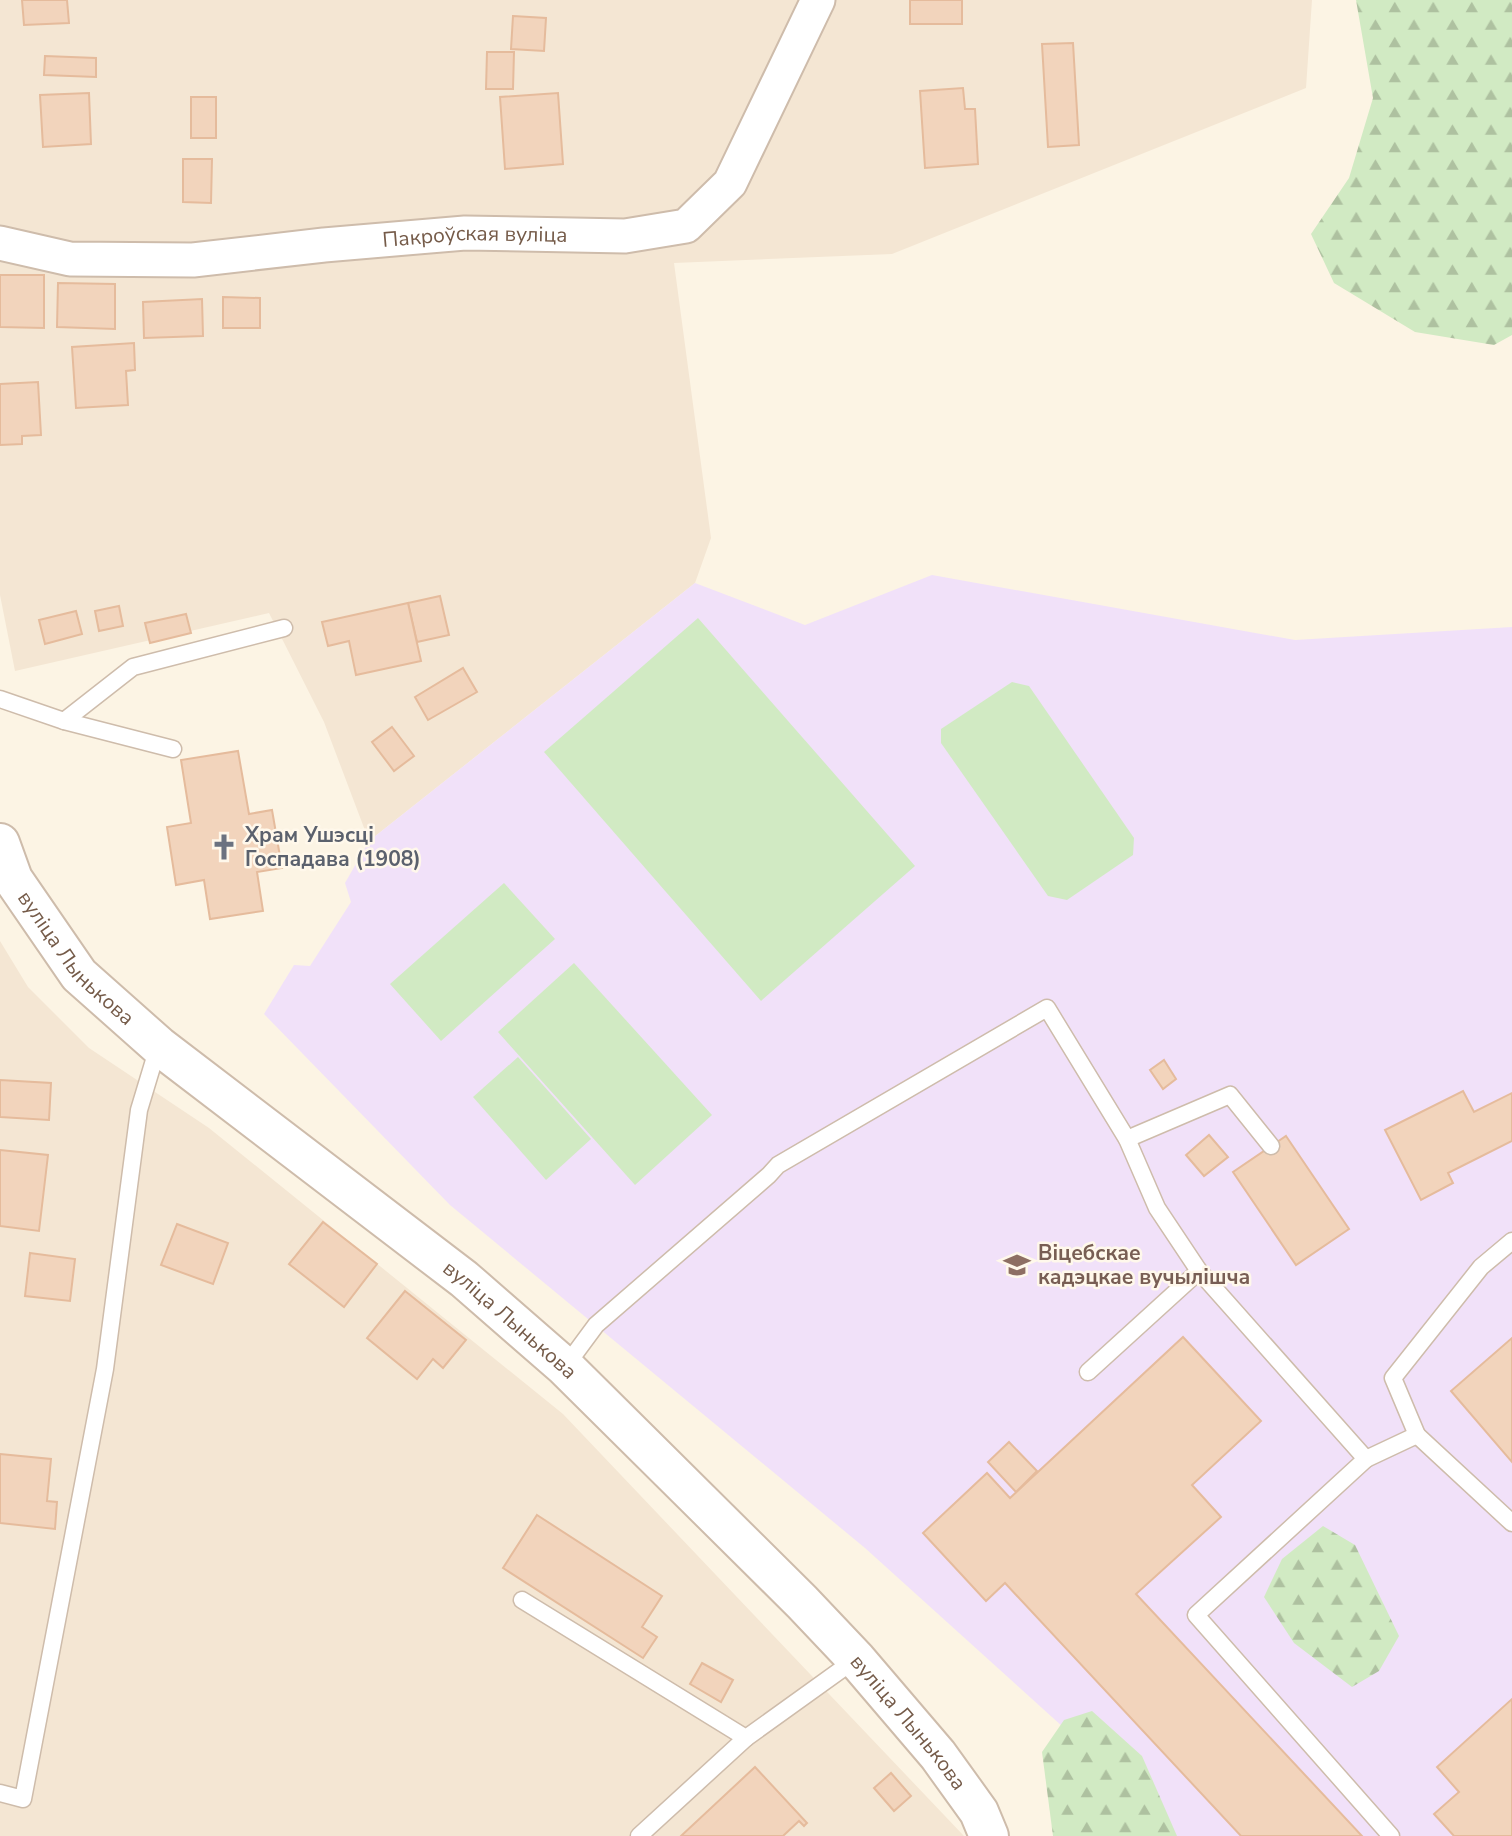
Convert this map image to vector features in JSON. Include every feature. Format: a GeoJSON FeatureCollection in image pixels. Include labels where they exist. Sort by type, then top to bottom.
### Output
{"type":"FeatureCollection","features":[{"type":"Feature","properties":{"kind":"street","name":"Пакроўская вуліца"},"geometry":{"type":"LineString","coordinates":[[0,243],[70,259],[193,260],[464,233],[625,236],[686,226],[730,183],[818,0]]}},
{"type":"Feature","properties":{"kind":"street","name":"вуліца Лынькова"},"geometry":{"type":"LineString","coordinates":[[0,843],[13,879],[79,975],[159,1046],[464,1279],[565,1367],[856,1659],[938,1755],[979,1812],[989,1836]]}},
{"type":"Feature","properties":{"kind":"lane"},"geometry":{"type":"LineString","coordinates":[[64,722],[133,667],[284,628]]}},
{"type":"Feature","properties":{"kind":"lane"},"geometry":{"type":"LineString","coordinates":[[0,699],[64,722],[173,749]]}},
{"type":"Feature","properties":{"kind":"lane"},"geometry":{"type":"LineString","coordinates":[[565,1367],[596,1325],[778,1165],[1047,1008],[1127,1139],[1157,1208],[1199,1272],[1366,1459]]}},
{"type":"Feature","properties":{"kind":"lane"},"geometry":{"type":"LineString","coordinates":[[0,1793],[23,1799],[105,1368],[139,1110],[159,1046]]}},
{"type":"Feature","properties":{"kind":"lane"},"geometry":{"type":"LineString","coordinates":[[1127,1139],[1230,1095],[1271,1146]]}},
{"type":"Feature","properties":{"kind":"lane"},"geometry":{"type":"LineString","coordinates":[[1512,1241],[1481,1267],[1393,1378],[1417,1435],[1512,1522]]}},
{"type":"Feature","properties":{"kind":"lane"},"geometry":{"type":"LineString","coordinates":[[1088,1372],[1199,1272]]}},
{"type":"Feature","properties":{"kind":"lane"},"geometry":{"type":"LineString","coordinates":[[1391,1836],[1196,1615],[1366,1459],[1417,1435]]}},
{"type":"Feature","properties":{"kind":"lane"},"geometry":{"type":"LineString","coordinates":[[523,1600],[746,1738]]}},
{"type":"Feature","properties":{"kind":"lane"},"geometry":{"type":"LineString","coordinates":[[639,1836],[746,1738],[856,1659]]}},
{"type":"Feature","properties":{"kind":"shaded area"},"geometry":{"type":"Polygon","coordinates":[[[0,0],[1312,0],[1306,88],[892,254],[674,263],[711,538],[695,583],[369,841],[324,722],[269,613],[15,671],[0,595],[0,0]]]}},
{"type":"Feature","properties":{"kind":"shaded area","name":"Віцебскае кадэцкае вучылішча"},"geometry":{"type":"Polygon","coordinates":[[[932,575],[1295,640],[1512,627],[1512,1836],[1068,1836],[1063,1727],[865,1548],[450,1205],[264,1014],[294,965],[310,966],[351,902],[345,883],[369,841],[695,583],[805,625],[932,575]]]}},
{"type":"Feature","properties":{"kind":"shaded area"},"geometry":{"type":"Polygon","coordinates":[[[0,941],[28,987],[89,1048],[209,1128],[563,1414],[964,1836],[0,1836],[0,941]]]}},
{"type":"Feature","properties":{"kind":"green space"},"geometry":{"type":"Polygon","coordinates":[[[1356,0],[1512,0],[1512,335],[1494,345],[1415,332],[1334,283],[1311,234],[1349,178],[1373,98],[1356,0]]]}},
{"type":"Feature","properties":{"kind":"green space"},"geometry":{"type":"Polygon","coordinates":[[[698,618],[915,866],[761,1001],[544,752],[698,618]]]}},
{"type":"Feature","properties":{"kind":"green space"},"geometry":{"type":"Polygon","coordinates":[[[1012,682],[1029,686],[1134,838],[1133,855],[1067,900],[1048,896],[941,743],[941,729],[1012,682]]]}},
{"type":"Feature","properties":{"kind":"green space"},"geometry":{"type":"Polygon","coordinates":[[[504,883],[555,939],[441,1041],[390,984],[504,883]]]}},
{"type":"Feature","properties":{"kind":"green space"},"geometry":{"type":"Polygon","coordinates":[[[574,963],[712,1115],[635,1185],[498,1032],[574,963]]]}},
{"type":"Feature","properties":{"kind":"green space"},"geometry":{"type":"Polygon","coordinates":[[[518,1057],[591,1139],[546,1180],[473,1097],[518,1057]]]}},
{"type":"Feature","properties":{"kind":"green space"},"geometry":{"type":"Polygon","coordinates":[[[1323,1526],[1355,1545],[1399,1636],[1379,1671],[1352,1687],[1294,1643],[1264,1597],[1282,1559],[1323,1526]]]}},
{"type":"Feature","properties":{"kind":"green space"},"geometry":{"type":"Polygon","coordinates":[[[1092,1711],[1142,1756],[1177,1836],[1053,1836],[1042,1752],[1064,1720],[1092,1711]]]}},
{"type":"Feature","properties":{"kind":"building"},"geometry":{"type":"Polygon","coordinates":[[[22,0],[67,0],[69,23],[24,25],[22,0]]]}},
{"type":"Feature","properties":{"kind":"building"},"geometry":{"type":"Polygon","coordinates":[[[910,0],[962,0],[962,24],[910,24],[910,0]]]}},
{"type":"Feature","properties":{"kind":"building"},"geometry":{"type":"Polygon","coordinates":[[[513,16],[546,18],[544,51],[511,49],[513,16]]]}},
{"type":"Feature","properties":{"kind":"building"},"geometry":{"type":"Polygon","coordinates":[[[1073,43],[1079,145],[1048,147],[1042,44],[1073,43]]]}},
{"type":"Feature","properties":{"kind":"building"},"geometry":{"type":"Polygon","coordinates":[[[487,52],[514,52],[513,89],[486,89],[487,52]]]}},
{"type":"Feature","properties":{"kind":"building"},"geometry":{"type":"Polygon","coordinates":[[[45,56],[96,58],[96,77],[44,75],[45,56]]]}},
{"type":"Feature","properties":{"kind":"building"},"geometry":{"type":"Polygon","coordinates":[[[963,88],[965,109],[975,109],[978,164],[925,168],[920,91],[963,88]]]}},
{"type":"Feature","properties":{"kind":"building"},"geometry":{"type":"Polygon","coordinates":[[[89,93],[91,144],[43,147],[40,95],[89,93]]]}},
{"type":"Feature","properties":{"kind":"building"},"geometry":{"type":"Polygon","coordinates":[[[558,93],[563,164],[505,169],[500,97],[558,93]]]}},
{"type":"Feature","properties":{"kind":"building"},"geometry":{"type":"Polygon","coordinates":[[[191,97],[216,97],[216,138],[191,138],[191,97]]]}},
{"type":"Feature","properties":{"kind":"building"},"geometry":{"type":"Polygon","coordinates":[[[183,159],[212,159],[211,203],[183,202],[183,159]]]}},
{"type":"Feature","properties":{"kind":"building"},"geometry":{"type":"Polygon","coordinates":[[[0,275],[44,275],[44,328],[0,327],[0,275]]]}},
{"type":"Feature","properties":{"kind":"building"},"geometry":{"type":"Polygon","coordinates":[[[58,283],[115,284],[115,329],[57,327],[58,283]]]}},
{"type":"Feature","properties":{"kind":"building"},"geometry":{"type":"Polygon","coordinates":[[[223,297],[260,298],[260,328],[223,328],[223,297]]]}},
{"type":"Feature","properties":{"kind":"building"},"geometry":{"type":"Polygon","coordinates":[[[202,299],[203,336],[144,338],[143,302],[202,299]]]}},
{"type":"Feature","properties":{"kind":"building"},"geometry":{"type":"Polygon","coordinates":[[[134,343],[135,370],[126,371],[128,405],[76,408],[72,347],[134,343]]]}},
{"type":"Feature","properties":{"kind":"building"},"geometry":{"type":"Polygon","coordinates":[[[38,382],[41,435],[22,436],[22,444],[0,445],[0,384],[38,382]]]}},
{"type":"Feature","properties":{"kind":"building"},"geometry":{"type":"Polygon","coordinates":[[[440,596],[449,635],[417,642],[408,603],[440,596]]]}},
{"type":"Feature","properties":{"kind":"building"},"geometry":{"type":"Polygon","coordinates":[[[408,603],[421,661],[356,675],[349,641],[328,646],[322,622],[408,603]]]}},
{"type":"Feature","properties":{"kind":"building"},"geometry":{"type":"Polygon","coordinates":[[[119,606],[123,626],[99,631],[95,611],[119,606]]]}},
{"type":"Feature","properties":{"kind":"building"},"geometry":{"type":"Polygon","coordinates":[[[76,611],[82,634],[45,644],[39,620],[76,611]]]}},
{"type":"Feature","properties":{"kind":"building"},"geometry":{"type":"Polygon","coordinates":[[[186,614],[191,633],[150,643],[145,623],[186,614]]]}},
{"type":"Feature","properties":{"kind":"building"},"geometry":{"type":"Polygon","coordinates":[[[463,668],[477,692],[428,720],[415,697],[463,668]]]}},
{"type":"Feature","properties":{"kind":"building"},"geometry":{"type":"Polygon","coordinates":[[[392,727],[414,756],[394,771],[372,742],[392,727]]]}},
{"type":"Feature","properties":{"kind":"building","name":"Храм Ушэсці Госпадава (1908)"},"geometry":{"type":"Polygon","coordinates":[[[238,751],[249,814],[272,810],[282,868],[257,872],[263,911],[210,919],[204,880],[176,885],[167,827],[191,823],[181,760],[238,751]]]}},
{"type":"Feature","properties":{"kind":"building"},"geometry":{"type":"Polygon","coordinates":[[[1164,1060],[1176,1079],[1163,1089],[1150,1070],[1164,1060]]]}},
{"type":"Feature","properties":{"kind":"building"},"geometry":{"type":"Polygon","coordinates":[[[0,1080],[51,1083],[49,1120],[0,1117],[0,1080]]]}},
{"type":"Feature","properties":{"kind":"building"},"geometry":{"type":"Polygon","coordinates":[[[1463,1091],[1474,1112],[1512,1093],[1512,1141],[1448,1173],[1453,1183],[1421,1200],[1385,1130],[1463,1091]]]}},
{"type":"Feature","properties":{"kind":"building"},"geometry":{"type":"Polygon","coordinates":[[[1209,1135],[1228,1157],[1204,1176],[1186,1155],[1209,1135]]]}},
{"type":"Feature","properties":{"kind":"building"},"geometry":{"type":"Polygon","coordinates":[[[1286,1136],[1349,1229],[1296,1265],[1233,1172],[1286,1136]]]}},
{"type":"Feature","properties":{"kind":"building"},"geometry":{"type":"Polygon","coordinates":[[[0,1150],[48,1155],[39,1231],[0,1226],[0,1150]]]}},
{"type":"Feature","properties":{"kind":"building"},"geometry":{"type":"Polygon","coordinates":[[[323,1222],[377,1264],[344,1307],[289,1264],[323,1222]]]}},
{"type":"Feature","properties":{"kind":"building"},"geometry":{"type":"Polygon","coordinates":[[[177,1224],[228,1243],[213,1284],[161,1265],[177,1224]]]}},
{"type":"Feature","properties":{"kind":"building"},"geometry":{"type":"Polygon","coordinates":[[[30,1253],[75,1259],[70,1301],[25,1296],[30,1253]]]}},
{"type":"Feature","properties":{"kind":"building"},"geometry":{"type":"Polygon","coordinates":[[[405,1291],[466,1340],[443,1368],[433,1359],[417,1379],[367,1338],[405,1291]]]}},
{"type":"Feature","properties":{"kind":"building"},"geometry":{"type":"Polygon","coordinates":[[[1183,1337],[1261,1421],[1192,1485],[1221,1517],[1136,1594],[1362,1836],[1241,1836],[1005,1583],[986,1601],[923,1533],[987,1473],[1010,1498],[1183,1337]]]}},
{"type":"Feature","properties":{"kind":"building"},"geometry":{"type":"Polygon","coordinates":[[[1512,1338],[1512,1462],[1451,1391],[1512,1338]]]}},
{"type":"Feature","properties":{"kind":"building"},"geometry":{"type":"Polygon","coordinates":[[[1009,1442],[1037,1471],[1016,1492],[988,1462],[1009,1442]]]}},
{"type":"Feature","properties":{"kind":"building"},"geometry":{"type":"Polygon","coordinates":[[[0,1454],[51,1459],[47,1501],[57,1502],[55,1529],[0,1523],[0,1454]]]}},
{"type":"Feature","properties":{"kind":"building"},"geometry":{"type":"Polygon","coordinates":[[[537,1515],[662,1596],[642,1627],[657,1637],[643,1658],[503,1568],[537,1515]]]}},
{"type":"Feature","properties":{"kind":"building"},"geometry":{"type":"Polygon","coordinates":[[[702,1663],[733,1680],[721,1702],[690,1684],[702,1663]]]}},
{"type":"Feature","properties":{"kind":"building"},"geometry":{"type":"Polygon","coordinates":[[[1512,1699],[1512,1836],[1454,1836],[1434,1814],[1459,1792],[1437,1767],[1512,1699]]]}},
{"type":"Feature","properties":{"kind":"building"},"geometry":{"type":"Polygon","coordinates":[[[755,1767],[807,1823],[804,1826],[799,1821],[783,1836],[681,1836],[755,1767]]]}},
{"type":"Feature","properties":{"kind":"building"},"geometry":{"type":"Polygon","coordinates":[[[891,1773],[911,1796],[894,1811],[874,1788],[891,1773]]]}},
{"type":"Feature","properties":{"kind":"place","name":"Храм Ушэсці Госпадава (1908)"},"geometry":{"type":"Point","coordinates":[224,847]}},
{"type":"Feature","properties":{"kind":"place","name":"Віцебскае кадэцкае вучылішча"},"geometry":{"type":"Point","coordinates":[1017,1265]}}]}
